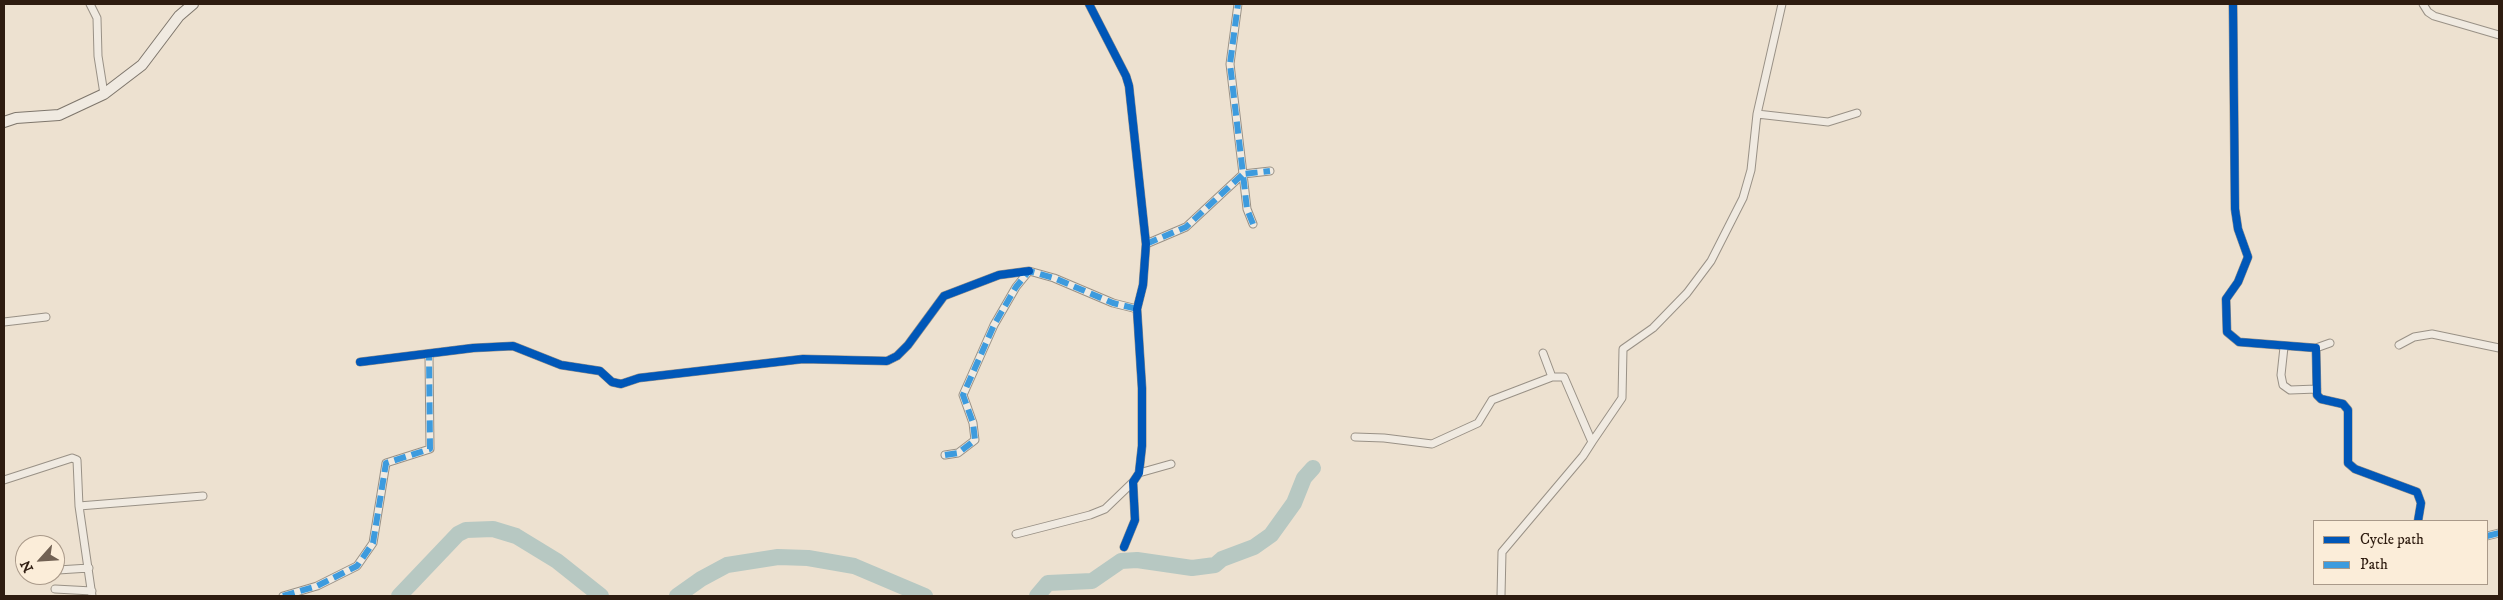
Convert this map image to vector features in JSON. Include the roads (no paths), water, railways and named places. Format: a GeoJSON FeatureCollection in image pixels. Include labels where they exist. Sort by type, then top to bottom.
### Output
{"type":"FeatureCollection","features":[{"type":"Feature","properties":{"kind":"street"},"geometry":{"type":"LineString","coordinates":[[90,4],[97,18],[98,56],[104,94]]}},
{"type":"Feature","properties":{"kind":"street"},"geometry":{"type":"LineString","coordinates":[[4,122],[16,118],[59,115],[104,94],[142,65],[179,16],[192,4]]}},
{"type":"Feature","properties":{"kind":"street"},"geometry":{"type":"LineString","coordinates":[[1016,534],[1090,516],[1105,509],[1133,482],[1139,473],[1142,388],[1137,309],[1142,285],[1146,244],[1129,86],[1126,76],[1089,4]]}},
{"type":"Feature","properties":{"kind":"street"},"geometry":{"type":"LineString","coordinates":[[1238,4],[1230,64],[1247,209],[1253,224]]}},
{"type":"Feature","properties":{"kind":"street"},"geometry":{"type":"LineString","coordinates":[[1501,596],[1502,552],[1583,456],[1622,398],[1622,353],[1626,346],[1654,328],[1687,293],[1711,261],[1743,198],[1751,170],[1757,114],[1782,4]]}},
{"type":"Feature","properties":{"kind":"street"},"geometry":{"type":"LineString","coordinates":[[2232,4],[2235,209],[2238,230],[2248,257],[2238,282],[2227,296],[2226,327],[2229,336],[2239,342],[2316,348],[2330,343]]}},
{"type":"Feature","properties":{"kind":"street"},"geometry":{"type":"LineString","coordinates":[[2423,4],[2434,16],[2499,35]]}},
{"type":"Feature","properties":{"kind":"street"},"geometry":{"type":"LineString","coordinates":[[1757,114],[1814,122],[1828,122],[1857,113]]}},
{"type":"Feature","properties":{"kind":"street"},"geometry":{"type":"LineString","coordinates":[[1146,244],[1186,227],[1243,174],[1270,172]]}},
{"type":"Feature","properties":{"kind":"street"},"geometry":{"type":"LineString","coordinates":[[360,362],[429,355],[473,348],[513,346],[561,366],[600,371],[617,384],[639,378],[803,359],[887,361],[897,356],[908,345],[944,296],[999,275],[1029,271],[1054,278],[1113,303],[1137,309]]}},
{"type":"Feature","properties":{"kind":"street"},"geometry":{"type":"LineString","coordinates":[[945,455],[958,453],[975,440],[973,423],[963,395],[994,325],[1016,287],[1029,271]]}},
{"type":"Feature","properties":{"kind":"street"},"geometry":{"type":"LineString","coordinates":[[4,322],[46,317]]}},
{"type":"Feature","properties":{"kind":"street"},"geometry":{"type":"LineString","coordinates":[[2399,345],[2414,337],[2432,334],[2499,348]]}},
{"type":"Feature","properties":{"kind":"street"},"geometry":{"type":"LineString","coordinates":[[2284,347],[2281,375],[2284,387],[2290,390],[2317,389]]}},
{"type":"Feature","properties":{"kind":"street"},"geometry":{"type":"LineString","coordinates":[[2316,348],[2317,396],[2321,400],[2346,407],[2348,463],[2355,469],[2417,492],[2421,503],[2418,520]]}},
{"type":"Feature","properties":{"kind":"street"},"geometry":{"type":"LineString","coordinates":[[1543,353],[1552,377]]}},
{"type":"Feature","properties":{"kind":"street"},"geometry":{"type":"LineString","coordinates":[[283,596],[317,586],[356,566],[373,543],[386,464],[430,449],[429,355]]}},
{"type":"Feature","properties":{"kind":"street"},"geometry":{"type":"LineString","coordinates":[[1355,437],[1384,438],[1432,444],[1478,423],[1492,400],[1552,377],[1564,377],[1592,442]]}},
{"type":"Feature","properties":{"kind":"street"},"geometry":{"type":"LineString","coordinates":[[4,480],[75,459],[78,463],[79,506],[92,594],[55,589]]}},
{"type":"Feature","properties":{"kind":"street"},"geometry":{"type":"LineString","coordinates":[[1139,473],[1171,464]]}},
{"type":"Feature","properties":{"kind":"street"},"geometry":{"type":"LineString","coordinates":[[1124,547],[1135,520],[1133,482]]}},
{"type":"Feature","properties":{"kind":"street"},"geometry":{"type":"LineString","coordinates":[[79,506],[203,496]]}},
{"type":"Feature","properties":{"kind":"street"},"geometry":{"type":"LineString","coordinates":[[65,570],[89,568]]}},
{"type":"Feature","properties":{"kind":"waterway"},"geometry":{"type":"LineString","coordinates":[[1037,596],[1048,583],[1092,581],[1121,561],[1137,560],[1192,568],[1215,565],[1222,559],[1254,547],[1271,535],[1294,503],[1304,478],[1313,468]]}},
{"type":"Feature","properties":{"kind":"waterway"},"geometry":{"type":"LineString","coordinates":[[399,596],[458,534],[466,530],[493,529],[516,536],[557,561],[601,596]]}},
{"type":"Feature","properties":{"kind":"waterway"},"geometry":{"type":"LineString","coordinates":[[677,596],[701,579],[727,565],[778,557],[808,558],[854,566],[925,596]]}}]}
